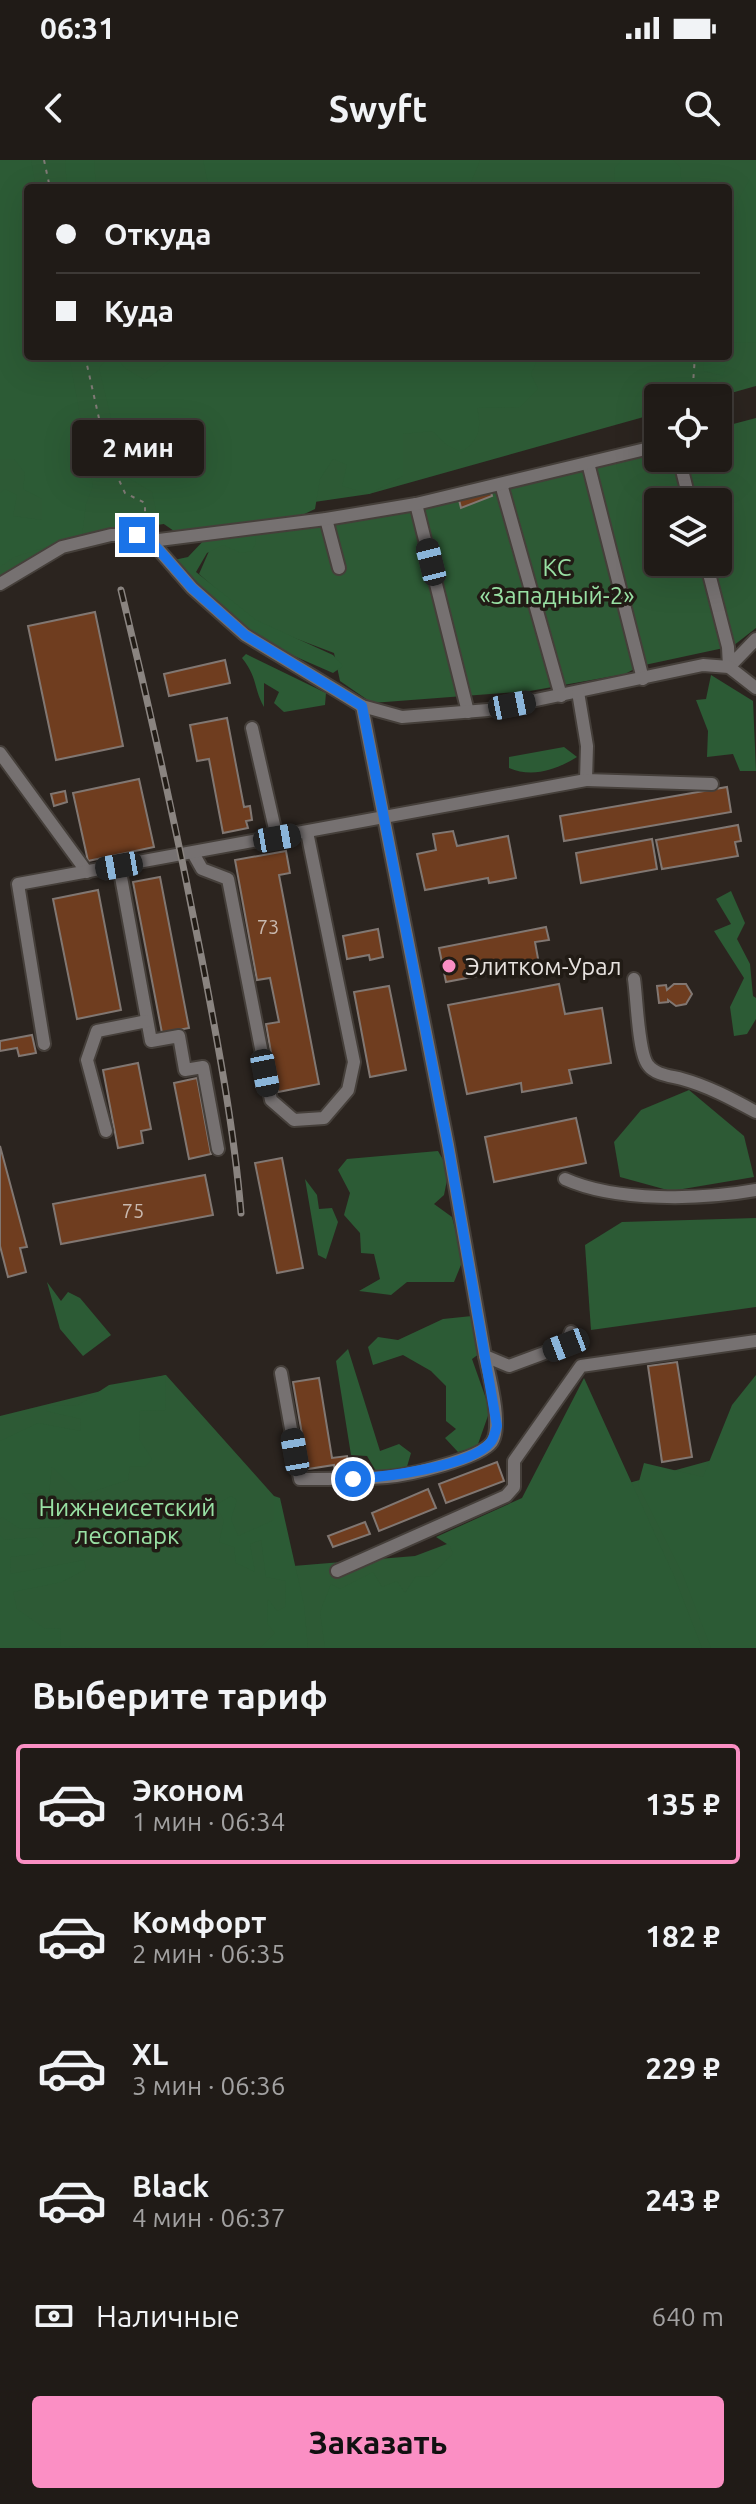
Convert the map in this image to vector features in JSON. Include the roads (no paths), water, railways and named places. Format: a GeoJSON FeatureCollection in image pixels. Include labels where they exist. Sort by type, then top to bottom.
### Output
{"type":"FeatureCollection","features":[{"type":"Feature","properties":{"kind":"street"},"geometry":{"type":"LineString","coordinates":[[148,540],[326,519],[416,504],[644,449]]}},
{"type":"Feature","properties":{"kind":"street"},"geometry":{"type":"LineString","coordinates":[[588,463],[643,679]]}},
{"type":"Feature","properties":{"kind":"street"},"geometry":{"type":"LineString","coordinates":[[501,484],[561,696]]}},
{"type":"Feature","properties":{"kind":"street"},"geometry":{"type":"LineString","coordinates":[[416,504],[468,712]]}},
{"type":"Feature","properties":{"kind":"street"},"geometry":{"type":"LineString","coordinates":[[326,519],[339,568]]}},
{"type":"Feature","properties":{"kind":"street"},"geometry":{"type":"LineString","coordinates":[[0,584],[62,547],[111,535],[137,535],[148,540],[192,588],[245,635],[362,706],[402,717],[468,712],[561,696],[703,665],[729,667],[756,688]]}},
{"type":"Feature","properties":{"kind":"street"},"geometry":{"type":"LineString","coordinates":[[710,576],[728,647],[729,667]]}},
{"type":"Feature","properties":{"kind":"street"},"geometry":{"type":"LineString","coordinates":[[729,667],[756,639]]}},
{"type":"Feature","properties":{"kind":"street"},"geometry":{"type":"LineString","coordinates":[[578,692],[587,746],[586,780]]}},
{"type":"Feature","properties":{"kind":"street"},"geometry":{"type":"LineString","coordinates":[[281,1373],[300,1479],[392,1476],[457,1460],[480,1451],[492,1442],[497,1426],[362,706]]}},
{"type":"Feature","properties":{"kind":"street"},"geometry":{"type":"LineString","coordinates":[[252,728],[277,838]]}},
{"type":"Feature","properties":{"kind":"street"},"geometry":{"type":"LineString","coordinates":[[0,753],[87,872]]}},
{"type":"Feature","properties":{"kind":"street"},"geometry":{"type":"LineString","coordinates":[[44,1044],[18,884],[586,780],[712,784]]}},
{"type":"Feature","properties":{"kind":"street"},"geometry":{"type":"LineString","coordinates":[[193,853],[202,869],[228,879],[271,1100],[294,1120],[324,1118],[348,1090],[354,1062],[307,832]]}},
{"type":"Feature","properties":{"kind":"street"},"geometry":{"type":"LineString","coordinates":[[119,866],[151,1041],[179,1036],[185,1070],[203,1067],[218,1149]]}},
{"type":"Feature","properties":{"kind":"street"},"geometry":{"type":"LineString","coordinates":[[634,979],[640,1025],[638,1041],[648,1065],[659,1073],[723,1094],[756,1112]]}},
{"type":"Feature","properties":{"kind":"street"},"geometry":{"type":"LineString","coordinates":[[106,1131],[87,1060],[97,1031],[147,1021]]}},
{"type":"Feature","properties":{"kind":"street"},"geometry":{"type":"LineString","coordinates":[[565,1179],[623,1194],[659,1198],[756,1190]]}},
{"type":"Feature","properties":{"kind":"street"},"geometry":{"type":"LineString","coordinates":[[485,1356],[509,1366],[566,1345],[571,1332]]}},
{"type":"Feature","properties":{"kind":"street"},"geometry":{"type":"LineString","coordinates":[[337,1571],[506,1496],[514,1487],[514,1461],[581,1366],[756,1341]]}},
{"type":"Feature","properties":{"kind":"railway"},"geometry":{"type":"LineString","coordinates":[[121,590],[164,775],[202,960],[230,1118],[241,1213]]}},
{"type":"Feature","properties":{"kind":"place","name":"Элитком-Урал"},"geometry":{"type":"Point","coordinates":[449,966]}},
{"type":"Feature","properties":{"kind":"park label","name":"КС «Западный-2»"},"geometry":{"type":"Point","coordinates":[557,581]}},
{"type":"Feature","properties":{"kind":"park label","name":"Нижнеисетский лесопарк"},"geometry":{"type":"Point","coordinates":[127,1521]}}]}
